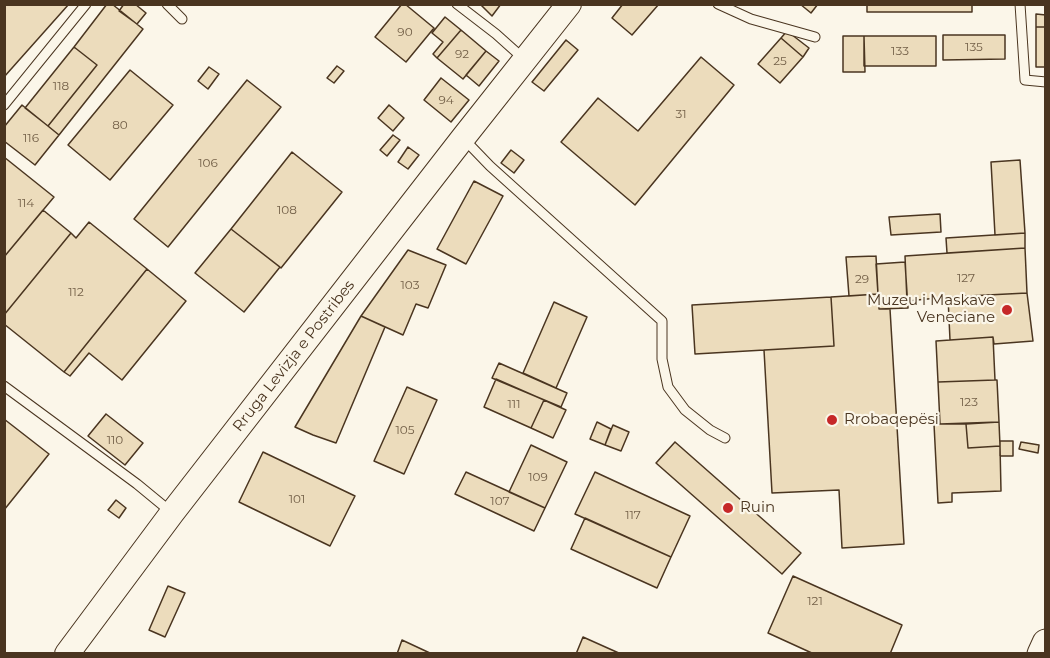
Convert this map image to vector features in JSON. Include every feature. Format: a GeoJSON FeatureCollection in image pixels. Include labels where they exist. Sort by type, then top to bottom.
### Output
{"type":"FeatureCollection","features":[{"type":"Feature","properties":{"kind":"main road"},"geometry":{"type":"LineString","coordinates":[[1041,654],[1046,643]]}},
{"type":"Feature","properties":{"kind":"street","name":"Rruga Levizja e Postribes"},"geometry":{"type":"LineString","coordinates":[[67,654],[172,513],[569,4]]}},
{"type":"Feature","properties":{"kind":"lane"},"geometry":{"type":"LineString","coordinates":[[4,105],[86,4]]}},
{"type":"Feature","properties":{"kind":"lane"},"geometry":{"type":"LineString","coordinates":[[167,4],[182,19]]}},
{"type":"Feature","properties":{"kind":"lane"},"geometry":{"type":"LineString","coordinates":[[457,4],[525,60]]}},
{"type":"Feature","properties":{"kind":"lane"},"geometry":{"type":"LineString","coordinates":[[718,4],[751,18],[815,37]]}},
{"type":"Feature","properties":{"kind":"lane"},"geometry":{"type":"LineString","coordinates":[[1020,4],[1025,80],[1046,82]]}},
{"type":"Feature","properties":{"kind":"lane"},"geometry":{"type":"LineString","coordinates":[[463,138],[490,166],[662,321],[662,359],[668,387],[685,410],[710,430],[725,438]]}},
{"type":"Feature","properties":{"kind":"lane"},"geometry":{"type":"LineString","coordinates":[[4,386],[137,484],[172,513]]}},
{"type":"Feature","properties":{"kind":"building"},"geometry":{"type":"Polygon","coordinates":[[[4,4],[69,4],[4,77],[4,4]]]}},
{"type":"Feature","properties":{"kind":"building"},"geometry":{"type":"Polygon","coordinates":[[[107,4],[112,4],[143,29],[59,135],[48,126],[97,65],[74,47],[107,4]]]}},
{"type":"Feature","properties":{"kind":"building"},"geometry":{"type":"Polygon","coordinates":[[[124,4],[135,4],[146,13],[137,24],[119,11],[124,4]]]}},
{"type":"Feature","properties":{"kind":"building"},"geometry":{"type":"Polygon","coordinates":[[[402,4],[434,28],[406,62],[375,37],[402,4]]]}},
{"type":"Feature","properties":{"kind":"building"},"geometry":{"type":"Polygon","coordinates":[[[480,4],[501,4],[492,16],[480,4]]]}},
{"type":"Feature","properties":{"kind":"building"},"geometry":{"type":"Polygon","coordinates":[[[623,4],[659,4],[632,35],[612,18],[623,4]]]}},
{"type":"Feature","properties":{"kind":"building"},"geometry":{"type":"Polygon","coordinates":[[[800,4],[818,4],[811,13],[800,4]]]}},
{"type":"Feature","properties":{"kind":"building"},"geometry":{"type":"Polygon","coordinates":[[[867,4],[972,4],[972,12],[867,12],[867,4]]]}},
{"type":"Feature","properties":{"kind":"building"},"geometry":{"type":"Polygon","coordinates":[[[1036,14],[1046,15],[1046,27],[1036,27],[1036,14]]]}},
{"type":"Feature","properties":{"kind":"building"},"geometry":{"type":"Polygon","coordinates":[[[445,17],[461,30],[437,58],[433,54],[443,42],[432,33],[445,17]]]}},
{"type":"Feature","properties":{"kind":"building"},"geometry":{"type":"Polygon","coordinates":[[[1036,27],[1046,27],[1046,67],[1036,67],[1036,27]]]}},
{"type":"Feature","properties":{"kind":"building"},"geometry":{"type":"Polygon","coordinates":[[[461,30],[486,51],[463,79],[437,58],[461,30]]]}},
{"type":"Feature","properties":{"kind":"building"},"geometry":{"type":"Polygon","coordinates":[[[787,31],[809,48],[803,57],[781,38],[787,31]]]}},
{"type":"Feature","properties":{"kind":"building"},"geometry":{"type":"Polygon","coordinates":[[[943,35],[1005,35],[1005,59],[943,60],[943,35]]]}},
{"type":"Feature","properties":{"kind":"building"},"geometry":{"type":"Polygon","coordinates":[[[843,36],[864,36],[865,72],[843,72],[843,36]]]}},
{"type":"Feature","properties":{"kind":"building"},"geometry":{"type":"Polygon","coordinates":[[[864,36],[936,36],[936,66],[864,66],[864,36]]]}},
{"type":"Feature","properties":{"kind":"building"},"geometry":{"type":"Polygon","coordinates":[[[781,38],[803,57],[780,83],[758,64],[781,38]]]}},
{"type":"Feature","properties":{"kind":"building"},"geometry":{"type":"Polygon","coordinates":[[[566,40],[578,50],[544,91],[532,82],[566,40]]]}},
{"type":"Feature","properties":{"kind":"building"},"geometry":{"type":"Polygon","coordinates":[[[74,47],[97,65],[48,126],[25,108],[74,47]]]}},
{"type":"Feature","properties":{"kind":"building"},"geometry":{"type":"Polygon","coordinates":[[[486,51],[499,61],[479,86],[466,75],[486,51]]]}},
{"type":"Feature","properties":{"kind":"building"},"geometry":{"type":"Polygon","coordinates":[[[701,57],[734,85],[635,205],[561,142],[598,98],[638,131],[701,57]]]}},
{"type":"Feature","properties":{"kind":"building"},"geometry":{"type":"Polygon","coordinates":[[[337,66],[344,71],[334,83],[327,78],[337,66]]]}},
{"type":"Feature","properties":{"kind":"building"},"geometry":{"type":"Polygon","coordinates":[[[209,67],[219,74],[208,89],[198,81],[209,67]]]}},
{"type":"Feature","properties":{"kind":"building"},"geometry":{"type":"Polygon","coordinates":[[[130,70],[173,105],[110,180],[68,145],[130,70]]]}},
{"type":"Feature","properties":{"kind":"building"},"geometry":{"type":"Polygon","coordinates":[[[441,78],[469,100],[451,122],[424,100],[441,78]]]}},
{"type":"Feature","properties":{"kind":"building"},"geometry":{"type":"Polygon","coordinates":[[[247,80],[281,107],[168,247],[134,219],[247,80]]]}},
{"type":"Feature","properties":{"kind":"building"},"geometry":{"type":"Polygon","coordinates":[[[22,105],[59,135],[35,165],[4,141],[4,127],[22,105]]]}},
{"type":"Feature","properties":{"kind":"building"},"geometry":{"type":"Polygon","coordinates":[[[389,105],[404,118],[393,131],[378,118],[389,105]]]}},
{"type":"Feature","properties":{"kind":"building"},"geometry":{"type":"Polygon","coordinates":[[[393,135],[400,140],[387,156],[380,150],[393,135]]]}},
{"type":"Feature","properties":{"kind":"building"},"geometry":{"type":"Polygon","coordinates":[[[408,147],[419,155],[408,169],[398,162],[408,147]]]}},
{"type":"Feature","properties":{"kind":"building"},"geometry":{"type":"Polygon","coordinates":[[[511,150],[524,160],[514,173],[501,163],[511,150]]]}},
{"type":"Feature","properties":{"kind":"building"},"geometry":{"type":"Polygon","coordinates":[[[292,152],[342,192],[281,268],[231,229],[292,152]]]}},
{"type":"Feature","properties":{"kind":"building"},"geometry":{"type":"Polygon","coordinates":[[[4,157],[54,197],[4,257],[4,157]]]}},
{"type":"Feature","properties":{"kind":"building"},"geometry":{"type":"Polygon","coordinates":[[[1020,160],[1025,233],[995,235],[991,162],[1020,160]]]}},
{"type":"Feature","properties":{"kind":"building"},"geometry":{"type":"Polygon","coordinates":[[[474,181],[503,196],[466,264],[437,249],[474,181]]]}},
{"type":"Feature","properties":{"kind":"building"},"geometry":{"type":"Polygon","coordinates":[[[43,210],[71,233],[4,315],[4,257],[43,210]]]}},
{"type":"Feature","properties":{"kind":"building"},"geometry":{"type":"Polygon","coordinates":[[[940,214],[941,232],[891,235],[889,217],[940,214]]]}},
{"type":"Feature","properties":{"kind":"building"},"geometry":{"type":"Polygon","coordinates":[[[89,222],[147,269],[64,372],[4,324],[4,315],[71,233],[76,238],[89,222]]]}},
{"type":"Feature","properties":{"kind":"building"},"geometry":{"type":"Polygon","coordinates":[[[231,229],[280,267],[244,312],[195,273],[231,229]]]}},
{"type":"Feature","properties":{"kind":"building"},"geometry":{"type":"Polygon","coordinates":[[[1025,233],[1025,248],[947,253],[946,238],[1025,233]]]}},
{"type":"Feature","properties":{"kind":"building"},"geometry":{"type":"Polygon","coordinates":[[[1025,248],[1027,293],[907,301],[905,256],[1025,248]]]}},
{"type":"Feature","properties":{"kind":"building"},"geometry":{"type":"Polygon","coordinates":[[[408,250],[446,265],[428,308],[416,304],[403,335],[361,316],[408,250]]]}},
{"type":"Feature","properties":{"kind":"building"},"geometry":{"type":"Polygon","coordinates":[[[876,256],[878,294],[849,296],[846,257],[876,256]]]}},
{"type":"Feature","properties":{"kind":"building"},"geometry":{"type":"Polygon","coordinates":[[[905,262],[908,308],[879,309],[876,264],[905,262]]]}},
{"type":"Feature","properties":{"kind":"building"},"geometry":{"type":"Polygon","coordinates":[[[147,269],[186,301],[122,380],[89,353],[70,376],[64,372],[147,269]]]}},
{"type":"Feature","properties":{"kind":"building"},"geometry":{"type":"Polygon","coordinates":[[[1027,293],[1033,341],[994,344],[993,337],[950,340],[948,297],[1027,293]]]}},
{"type":"Feature","properties":{"kind":"building","name":"Rrobaqepësi"},"geometry":{"type":"Polygon","coordinates":[[[878,294],[879,309],[890,309],[904,544],[842,548],[839,490],[772,493],[764,350],[834,346],[831,297],[878,294]]]}},
{"type":"Feature","properties":{"kind":"building"},"geometry":{"type":"Polygon","coordinates":[[[831,297],[834,346],[695,354],[692,305],[831,297]]]}},
{"type":"Feature","properties":{"kind":"building"},"geometry":{"type":"Polygon","coordinates":[[[554,302],[587,317],[556,388],[523,373],[554,302]]]}},
{"type":"Feature","properties":{"kind":"building"},"geometry":{"type":"Polygon","coordinates":[[[361,316],[385,327],[336,443],[295,427],[361,316]]]}},
{"type":"Feature","properties":{"kind":"building"},"geometry":{"type":"Polygon","coordinates":[[[993,337],[995,380],[938,382],[936,341],[993,337]]]}},
{"type":"Feature","properties":{"kind":"building"},"geometry":{"type":"Polygon","coordinates":[[[499,363],[567,393],[561,407],[492,378],[499,363]]]}},
{"type":"Feature","properties":{"kind":"building"},"geometry":{"type":"Polygon","coordinates":[[[496,379],[544,400],[531,428],[484,407],[496,379]]]}},
{"type":"Feature","properties":{"kind":"building"},"geometry":{"type":"Polygon","coordinates":[[[997,380],[999,422],[940,424],[938,382],[997,380]]]}},
{"type":"Feature","properties":{"kind":"building"},"geometry":{"type":"Polygon","coordinates":[[[407,387],[437,400],[404,474],[374,461],[407,387]]]}},
{"type":"Feature","properties":{"kind":"building"},"geometry":{"type":"Polygon","coordinates":[[[544,400],[566,410],[553,438],[531,428],[544,400]]]}},
{"type":"Feature","properties":{"kind":"building"},"geometry":{"type":"Polygon","coordinates":[[[106,414],[143,443],[125,465],[88,436],[106,414]]]}},
{"type":"Feature","properties":{"kind":"building"},"geometry":{"type":"Polygon","coordinates":[[[4,419],[49,454],[4,510],[4,419]]]}},
{"type":"Feature","properties":{"kind":"building"},"geometry":{"type":"Polygon","coordinates":[[[597,422],[611,429],[605,445],[590,439],[597,422]]]}},
{"type":"Feature","properties":{"kind":"building"},"geometry":{"type":"Polygon","coordinates":[[[999,422],[1000,446],[968,448],[966,424],[999,422]]]}},
{"type":"Feature","properties":{"kind":"building"},"geometry":{"type":"Polygon","coordinates":[[[934,424],[966,424],[968,448],[1000,446],[1001,491],[952,493],[952,502],[938,503],[934,424]]]}},
{"type":"Feature","properties":{"kind":"building"},"geometry":{"type":"Polygon","coordinates":[[[613,425],[629,432],[621,451],[605,445],[613,425]]]}},
{"type":"Feature","properties":{"kind":"building"},"geometry":{"type":"Polygon","coordinates":[[[1000,441],[1013,441],[1013,456],[1000,456],[1000,441]]]}},
{"type":"Feature","properties":{"kind":"building","name":"Ruin"},"geometry":{"type":"Polygon","coordinates":[[[675,442],[801,553],[782,574],[656,463],[675,442]]]}},
{"type":"Feature","properties":{"kind":"building"},"geometry":{"type":"Polygon","coordinates":[[[1021,442],[1039,445],[1038,453],[1019,449],[1021,442]]]}},
{"type":"Feature","properties":{"kind":"building"},"geometry":{"type":"Polygon","coordinates":[[[531,445],[567,462],[545,508],[509,492],[531,445]]]}},
{"type":"Feature","properties":{"kind":"building"},"geometry":{"type":"Polygon","coordinates":[[[263,452],[355,496],[330,546],[239,502],[263,452]]]}},
{"type":"Feature","properties":{"kind":"building"},"geometry":{"type":"Polygon","coordinates":[[[466,472],[545,508],[534,531],[455,494],[466,472]]]}},
{"type":"Feature","properties":{"kind":"building"},"geometry":{"type":"Polygon","coordinates":[[[595,472],[690,516],[671,557],[575,514],[595,472]]]}},
{"type":"Feature","properties":{"kind":"building"},"geometry":{"type":"Polygon","coordinates":[[[116,500],[126,508],[119,518],[108,510],[116,500]]]}},
{"type":"Feature","properties":{"kind":"building"},"geometry":{"type":"Polygon","coordinates":[[[585,518],[671,557],[657,588],[571,549],[585,518]]]}},
{"type":"Feature","properties":{"kind":"building"},"geometry":{"type":"Polygon","coordinates":[[[793,576],[902,625],[890,654],[814,654],[768,633],[793,576]]]}},
{"type":"Feature","properties":{"kind":"building"},"geometry":{"type":"Polygon","coordinates":[[[168,586],[185,593],[165,637],[149,630],[168,586]]]}},
{"type":"Feature","properties":{"kind":"building"},"geometry":{"type":"Polygon","coordinates":[[[583,637],[621,654],[576,654],[583,637]]]}},
{"type":"Feature","properties":{"kind":"building"},"geometry":{"type":"Polygon","coordinates":[[[402,640],[432,654],[397,654],[402,640]]]}},
{"type":"Feature","properties":{"kind":"place","name":"Muzeu i Maskave Veneciane"},"geometry":{"type":"Point","coordinates":[1007,310]}},
{"type":"Feature","properties":{"kind":"place","name":"Rrobaqepësi"},"geometry":{"type":"Point","coordinates":[832,420]}},
{"type":"Feature","properties":{"kind":"place","name":"Ruin"},"geometry":{"type":"Point","coordinates":[728,508]}}]}
